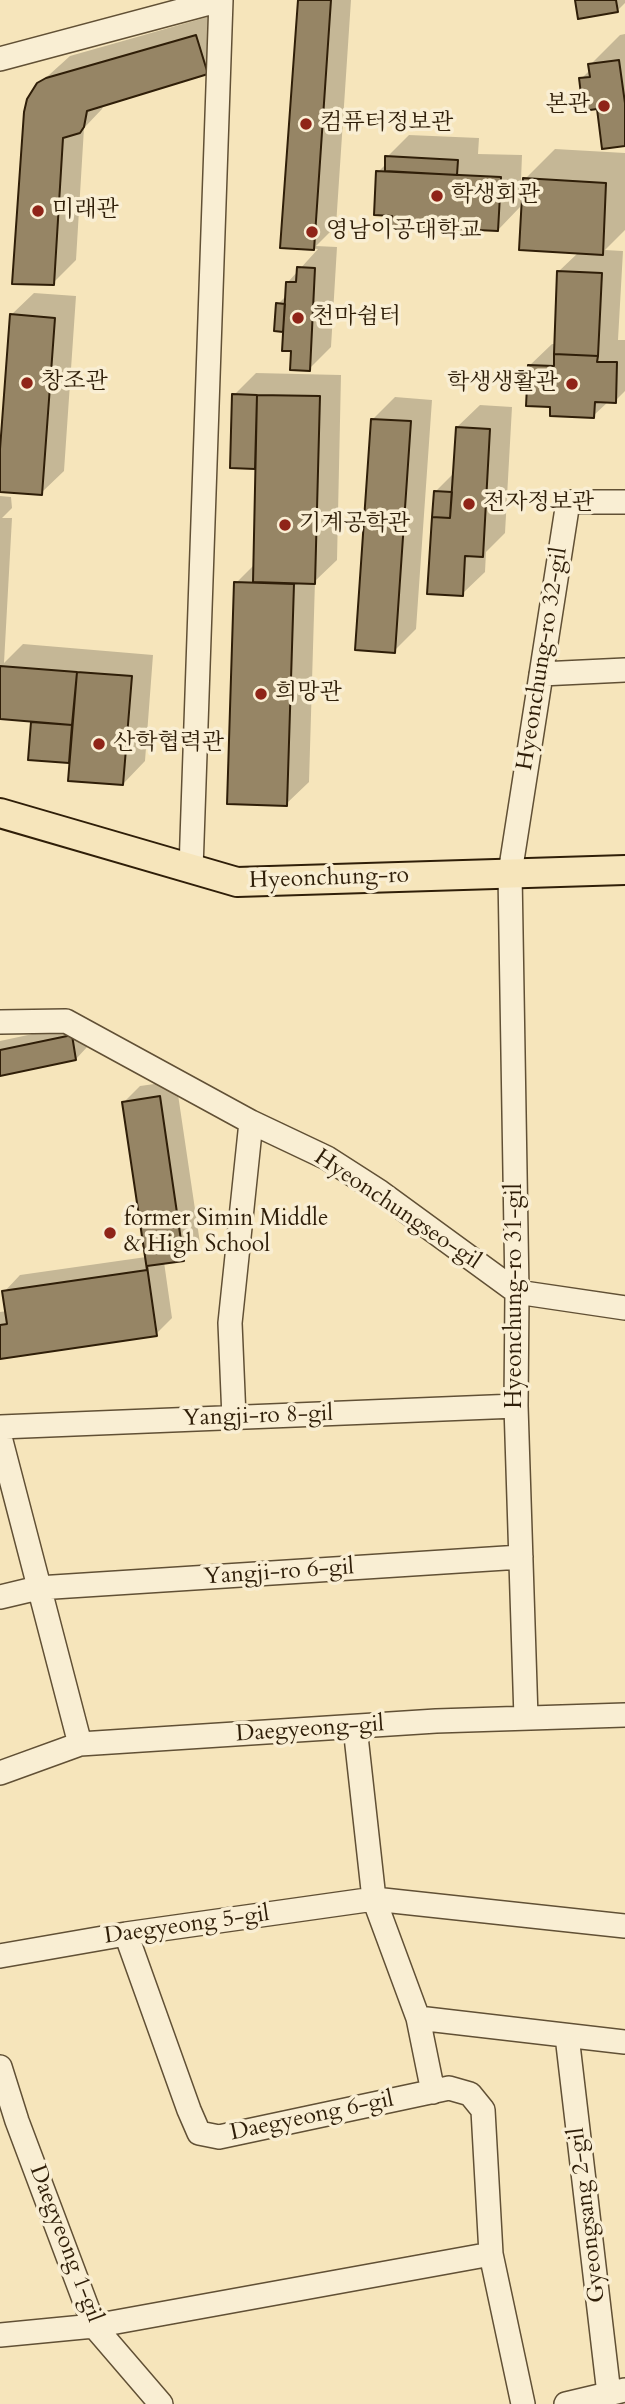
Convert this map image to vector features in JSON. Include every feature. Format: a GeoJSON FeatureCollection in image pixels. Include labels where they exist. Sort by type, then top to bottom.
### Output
{"type":"FeatureCollection","features":[{"type":"Feature","properties":{"kind":"main road","name":"Hyeonchung-ro"},"geometry":{"type":"LineString","coordinates":[[0,813],[237,882],[625,870]]}},
{"type":"Feature","properties":{"kind":"street"},"geometry":{"type":"LineString","coordinates":[[0,60],[220,0],[191,869]]}},
{"type":"Feature","properties":{"kind":"street","name":"Hyeonchung-ro 32-gil"},"geometry":{"type":"LineString","coordinates":[[510,873],[568,502],[625,502]]}},
{"type":"Feature","properties":{"kind":"street"},"geometry":{"type":"LineString","coordinates":[[541,674],[625,670]]}},
{"type":"Feature","properties":{"kind":"street","name":"Hyeonchung-ro 31-gil"},"geometry":{"type":"LineString","coordinates":[[510,873],[517,1292],[516,1406],[526,1718]]}},
{"type":"Feature","properties":{"kind":"street","name":"Hyeonchungseo-gil"},"geometry":{"type":"LineString","coordinates":[[0,1022],[66,1021],[251,1122],[327,1158],[380,1192],[517,1292],[625,1308]]}},
{"type":"Feature","properties":{"kind":"street"},"geometry":{"type":"LineString","coordinates":[[234,1418],[229,1323],[251,1122]]}},
{"type":"Feature","properties":{"kind":"street","name":"Yangji-ro 8-gil"},"geometry":{"type":"LineString","coordinates":[[0,1427],[516,1406]]}},
{"type":"Feature","properties":{"kind":"street"},"geometry":{"type":"LineString","coordinates":[[0,1437],[80,1744]]}},
{"type":"Feature","properties":{"kind":"street","name":"Yangji-ro 6-gil"},"geometry":{"type":"LineString","coordinates":[[0,1597],[38,1588],[521,1557]]}},
{"type":"Feature","properties":{"kind":"street","name":"Daegyeong-gil"},"geometry":{"type":"LineString","coordinates":[[0,1773],[80,1744],[436,1721],[625,1715]]}},
{"type":"Feature","properties":{"kind":"street"},"geometry":{"type":"LineString","coordinates":[[355,1727],[374,1899],[418,2018],[433,2092]]}},
{"type":"Feature","properties":{"kind":"street","name":"Daegyeong 5-gil"},"geometry":{"type":"LineString","coordinates":[[0,1956],[126,1934],[374,1899],[625,1926]]}},
{"type":"Feature","properties":{"kind":"street","name":"Daegyeong 6-gil"},"geometry":{"type":"LineString","coordinates":[[126,1934],[199,2133],[219,2137],[449,2088],[470,2094],[483,2110],[491,2254],[523,2404]]}},
{"type":"Feature","properties":{"kind":"street"},"geometry":{"type":"LineString","coordinates":[[418,2018],[625,2042]]}},
{"type":"Feature","properties":{"kind":"street","name":"Gyeongsang 2-gil"},"geometry":{"type":"LineString","coordinates":[[567,2036],[617,2392]]}},
{"type":"Feature","properties":{"kind":"street","name":"Daegyeong 1-gil"},"geometry":{"type":"LineString","coordinates":[[0,2067],[8,2124],[94,2326],[161,2404]]}},
{"type":"Feature","properties":{"kind":"street"},"geometry":{"type":"LineString","coordinates":[[0,2335],[94,2326],[491,2254]]}},
{"type":"Feature","properties":{"kind":"street"},"geometry":{"type":"LineString","coordinates":[[566,2404],[617,2392]]}},
{"type":"Feature","properties":{"kind":"building","name":"컴퓨터정보관"},"geometry":{"type":"Polygon","coordinates":[[[298,0],[331,0],[314,250],[280,248],[298,0]]]}},
{"type":"Feature","properties":{"kind":"building"},"geometry":{"type":"Polygon","coordinates":[[[575,0],[616,0],[618,12],[578,19],[575,0]]]}},
{"type":"Feature","properties":{"kind":"building","name":"미래관"},"geometry":{"type":"Polygon","coordinates":[[[196,35],[208,74],[87,111],[80,133],[63,138],[54,285],[12,284],[24,112],[27,99],[37,83],[46,78],[196,35]]]}},
{"type":"Feature","properties":{"kind":"building","name":"본관"},"geometry":{"type":"Polygon","coordinates":[[[619,60],[625,103],[625,146],[602,149],[597,109],[583,111],[579,78],[590,77],[588,64],[619,60]]]}},
{"type":"Feature","properties":{"kind":"building"},"geometry":{"type":"Polygon","coordinates":[[[385,156],[458,160],[457,175],[385,171],[385,156]]]}},
{"type":"Feature","properties":{"kind":"building","name":"학생회관"},"geometry":{"type":"Polygon","coordinates":[[[376,171],[501,177],[498,231],[392,226],[392,216],[374,215],[376,171]]]}},
{"type":"Feature","properties":{"kind":"building"},"geometry":{"type":"Polygon","coordinates":[[[523,178],[606,183],[603,255],[519,250],[523,178]]]}},
{"type":"Feature","properties":{"kind":"building","name":"천마쉼터"},"geometry":{"type":"Polygon","coordinates":[[[297,267],[315,268],[310,371],[290,370],[291,351],[282,351],[286,282],[296,282],[297,267]]]}},
{"type":"Feature","properties":{"kind":"building"},"geometry":{"type":"Polygon","coordinates":[[[557,271],[602,273],[598,356],[554,354],[557,271]]]}},
{"type":"Feature","properties":{"kind":"building"},"geometry":{"type":"Polygon","coordinates":[[[276,303],[285,304],[283,332],[274,331],[276,303]]]}},
{"type":"Feature","properties":{"kind":"building","name":"창조관"},"geometry":{"type":"Polygon","coordinates":[[[10,314],[55,318],[42,495],[0,492],[0,449],[10,314]]]}},
{"type":"Feature","properties":{"kind":"building","name":"학생생활관"},"geometry":{"type":"Polygon","coordinates":[[[554,354],[598,356],[597,362],[617,362],[616,403],[595,402],[594,418],[550,416],[550,407],[526,406],[528,365],[554,366],[554,354]]]}},
{"type":"Feature","properties":{"kind":"building"},"geometry":{"type":"Polygon","coordinates":[[[232,394],[257,395],[255,469],[230,468],[232,394]]]}},
{"type":"Feature","properties":{"kind":"building","name":"기계공학관"},"geometry":{"type":"Polygon","coordinates":[[[257,395],[320,396],[315,584],[253,582],[257,395]]]}},
{"type":"Feature","properties":{"kind":"building"},"geometry":{"type":"Polygon","coordinates":[[[371,419],[411,421],[395,653],[355,650],[371,419]]]}},
{"type":"Feature","properties":{"kind":"building","name":"전자정보관"},"geometry":{"type":"Polygon","coordinates":[[[456,427],[490,429],[483,557],[465,556],[463,596],[427,594],[432,517],[450,518],[456,427]]]}},
{"type":"Feature","properties":{"kind":"building"},"geometry":{"type":"Polygon","coordinates":[[[434,491],[452,492],[450,518],[432,517],[434,491]]]}},
{"type":"Feature","properties":{"kind":"building","name":"희망관"},"geometry":{"type":"Polygon","coordinates":[[[234,582],[294,584],[287,806],[227,804],[234,582]]]}},
{"type":"Feature","properties":{"kind":"building"},"geometry":{"type":"Polygon","coordinates":[[[0,666],[77,672],[72,725],[0,719],[0,666]]]}},
{"type":"Feature","properties":{"kind":"building","name":"산학협력관"},"geometry":{"type":"Polygon","coordinates":[[[77,672],[132,676],[123,785],[68,781],[77,672]]]}},
{"type":"Feature","properties":{"kind":"building"},"geometry":{"type":"Polygon","coordinates":[[[31,722],[72,725],[69,763],[28,760],[31,722]]]}},
{"type":"Feature","properties":{"kind":"building"},"geometry":{"type":"Polygon","coordinates":[[[72,1035],[76,1060],[0,1076],[0,1050],[72,1035]]]}},
{"type":"Feature","properties":{"kind":"building"},"geometry":{"type":"Polygon","coordinates":[[[160,1096],[184,1261],[147,1266],[157,1336],[0,1359],[0,1325],[7,1324],[2,1291],[147,1270],[122,1102],[160,1096]]]}},
{"type":"Feature","properties":{"kind":"place","name":"본관"},"geometry":{"type":"Point","coordinates":[604,106]}},
{"type":"Feature","properties":{"kind":"place","name":"컴퓨터정보관"},"geometry":{"type":"Point","coordinates":[306,124]}},
{"type":"Feature","properties":{"kind":"place","name":"학생회관"},"geometry":{"type":"Point","coordinates":[437,196]}},
{"type":"Feature","properties":{"kind":"place","name":"미래관"},"geometry":{"type":"Point","coordinates":[38,211]}},
{"type":"Feature","properties":{"kind":"place","name":"영남이공대학교"},"geometry":{"type":"Point","coordinates":[312,232]}},
{"type":"Feature","properties":{"kind":"place","name":"천마쉼터"},"geometry":{"type":"Point","coordinates":[298,318]}},
{"type":"Feature","properties":{"kind":"place","name":"창조관"},"geometry":{"type":"Point","coordinates":[27,383]}},
{"type":"Feature","properties":{"kind":"place","name":"학생생활관"},"geometry":{"type":"Point","coordinates":[572,384]}},
{"type":"Feature","properties":{"kind":"place","name":"전자정보관"},"geometry":{"type":"Point","coordinates":[469,504]}},
{"type":"Feature","properties":{"kind":"place","name":"기계공학관"},"geometry":{"type":"Point","coordinates":[285,525]}},
{"type":"Feature","properties":{"kind":"place","name":"희망관"},"geometry":{"type":"Point","coordinates":[261,694]}},
{"type":"Feature","properties":{"kind":"place","name":"산학협력관"},"geometry":{"type":"Point","coordinates":[99,744]}},
{"type":"Feature","properties":{"kind":"place","name":"former Simin Middle & High School"},"geometry":{"type":"Point","coordinates":[110,1233]}}]}
